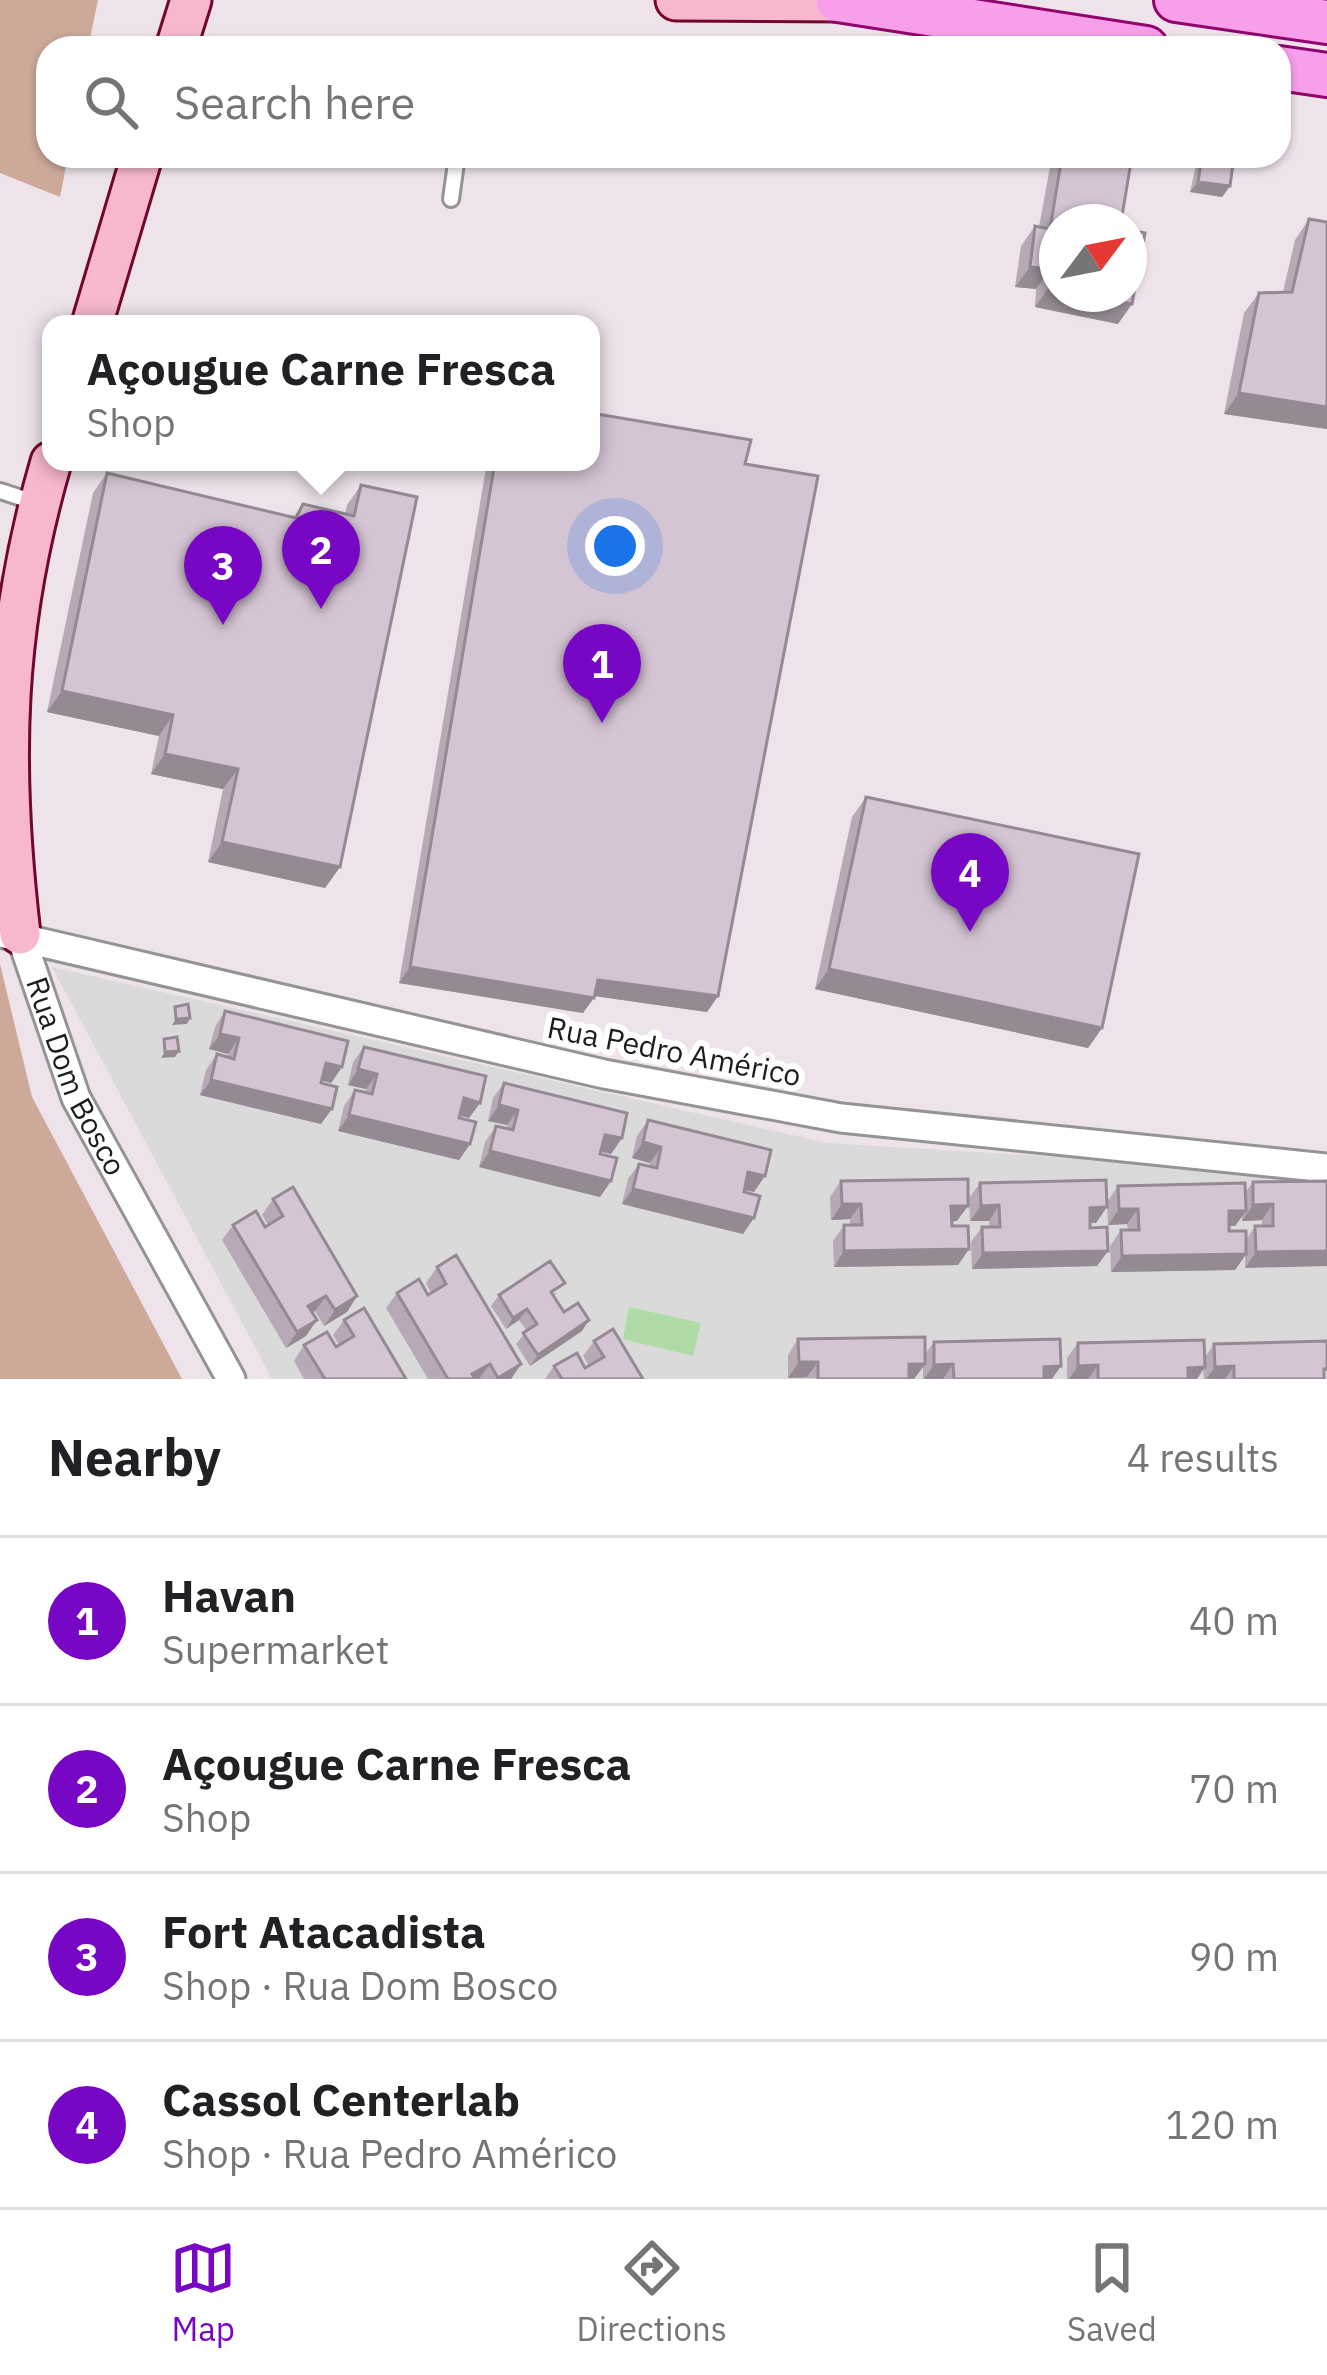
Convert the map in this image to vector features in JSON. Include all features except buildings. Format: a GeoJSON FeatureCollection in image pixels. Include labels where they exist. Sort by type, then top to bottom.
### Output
{"type":"FeatureCollection","features":[{"type":"Feature","properties":{"kind":"main road"},"geometry":{"type":"LineString","coordinates":[[841,0],[1070,36]]}},
{"type":"Feature","properties":{"kind":"main road"},"geometry":{"type":"LineString","coordinates":[[1176,0],[1327,22]]}},
{"type":"Feature","properties":{"kind":"main road"},"geometry":{"type":"LineString","coordinates":[[1291,70],[1327,75]]}},
{"type":"Feature","properties":{"kind":"street"},"geometry":{"type":"LineString","coordinates":[[180,36],[191,0]]}},
{"type":"Feature","properties":{"kind":"street"},"geometry":{"type":"LineString","coordinates":[[676,0],[841,0]]}},
{"type":"Feature","properties":{"kind":"street"},"geometry":{"type":"LineString","coordinates":[[95,315],[138,168]]}},
{"type":"Feature","properties":{"kind":"street","name":"Rua Dom Bosco"},"geometry":{"type":"LineString","coordinates":[[48,471],[7,668],[4,821],[10,933],[76,1098],[231,1379]]}},
{"type":"Feature","properties":{"kind":"street","name":"Rua Pedro Américo"},"geometry":{"type":"LineString","coordinates":[[10,933],[582,1070],[841,1118],[1327,1168]]}},
{"type":"Feature","properties":{"kind":"lane"},"geometry":{"type":"LineString","coordinates":[[451,199],[456,168]]}},
{"type":"Feature","properties":{"kind":"lane"},"geometry":{"type":"LineString","coordinates":[[0,491],[39,504]]}},
{"type":"Feature","properties":{"kind":"shaded area"},"geometry":{"type":"Polygon","coordinates":[[[0,0],[98,0],[90,36],[36,36],[36,168],[66,168],[60,197],[0,173],[0,0]]]}},
{"type":"Feature","properties":{"kind":"shaded area"},"geometry":{"type":"Polygon","coordinates":[[[0,964],[32,1097],[182,1379],[0,1379],[0,964]]]}},
{"type":"Feature","properties":{"kind":"shaded area"},"geometry":{"type":"Polygon","coordinates":[[[52,967],[828,1143],[1327,1173],[1327,1379],[272,1379],[52,967]]]}},
{"type":"Feature","properties":{"kind":"shaded area"},"geometry":{"type":"Polygon","coordinates":[[[629,1307],[701,1323],[693,1356],[623,1339],[629,1307]]]}},
{"type":"Feature","properties":{"kind":"place","name":"Açougue Carne Fresca"},"geometry":{"type":"Point","coordinates":[321,609]}},
{"type":"Feature","properties":{"kind":"place","name":"Fort Atacadista"},"geometry":{"type":"Point","coordinates":[223,625]}},
{"type":"Feature","properties":{"kind":"place","name":"Havan"},"geometry":{"type":"Point","coordinates":[602,723]}},
{"type":"Feature","properties":{"kind":"place","name":"Cassol Centerlab"},"geometry":{"type":"Point","coordinates":[970,932]}}]}
